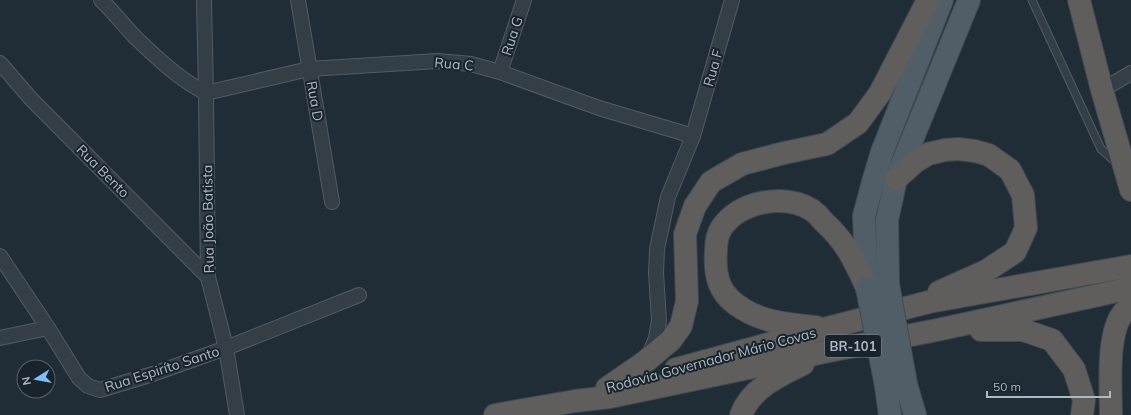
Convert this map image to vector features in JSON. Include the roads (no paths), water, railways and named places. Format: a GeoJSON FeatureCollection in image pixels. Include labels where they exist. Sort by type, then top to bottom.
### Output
{"type":"FeatureCollection","features":[{"type":"Feature","properties":{"kind":"highway"},"geometry":{"type":"LineString","coordinates":[[607,388],[646,361],[671,340],[681,326],[687,301],[685,234],[695,206],[711,182],[742,164],[827,144],[858,123],[880,94],[928,0]]}},
{"type":"Feature","properties":{"kind":"highway"},"geometry":{"type":"LineString","coordinates":[[1079,0],[1102,90],[1131,190]]}},
{"type":"Feature","properties":{"kind":"highway"},"geometry":{"type":"LineString","coordinates":[[896,178],[915,162],[928,154],[958,149],[989,155],[1010,170],[1023,195],[1026,228],[1015,252],[986,272],[943,290],[935,295],[929,302]]}},
{"type":"Feature","properties":{"kind":"highway"},"geometry":{"type":"LineString","coordinates":[[827,328],[777,322],[758,317],[742,309],[726,295],[718,281],[715,265],[716,244],[721,228],[735,214],[749,206],[783,200],[796,203],[812,211],[837,233],[851,254],[867,288]]}},
{"type":"Feature","properties":{"kind":"highway","name":"Rodovia Governador Mário Covas"},"geometry":{"type":"LineString","coordinates":[[575,401],[607,388],[827,328],[929,302],[1131,266]]}},
{"type":"Feature","properties":{"kind":"highway","name":"Rodovia Governador Mário Covas"},"geometry":{"type":"LineString","coordinates":[[495,415],[575,401],[610,397],[829,351],[938,330],[1131,288]]}},
{"type":"Feature","properties":{"kind":"highway"},"geometry":{"type":"LineString","coordinates":[[1111,415],[1110,370],[1113,333],[1123,312],[1131,306]]}},
{"type":"Feature","properties":{"kind":"highway"},"geometry":{"type":"LineString","coordinates":[[938,330],[1023,330],[1052,340],[1074,369],[1084,400],[1082,415]]}},
{"type":"Feature","properties":{"kind":"highway"},"geometry":{"type":"LineString","coordinates":[[741,415],[744,407],[756,391],[780,375],[829,351]]}},
{"type":"Feature","properties":{"kind":"main road"},"geometry":{"type":"LineString","coordinates":[[915,415],[896,385],[867,288],[864,216],[882,152],[942,0]]}},
{"type":"Feature","properties":{"kind":"main road"},"geometry":{"type":"LineString","coordinates":[[890,415],[896,385],[888,284],[887,220],[896,178],[969,0]]}},
{"type":"Feature","properties":{"kind":"street"},"geometry":{"type":"LineString","coordinates":[[101,0],[136,38],[168,66],[196,88],[206,93]]}},
{"type":"Feature","properties":{"kind":"street","name":"Rua João Batista"},"geometry":{"type":"LineString","coordinates":[[204,0],[208,277],[226,348],[237,415]]}},
{"type":"Feature","properties":{"kind":"street","name":"Rua D"},"geometry":{"type":"LineString","coordinates":[[298,0],[332,202]]}},
{"type":"Feature","properties":{"kind":"street","name":"Rua G"},"geometry":{"type":"LineString","coordinates":[[500,72],[524,0]]}},
{"type":"Feature","properties":{"kind":"street","name":"Rua F"},"geometry":{"type":"LineString","coordinates":[[646,361],[656,338],[659,320],[656,272],[659,242],[668,197],[694,136],[732,0]]}},
{"type":"Feature","properties":{"kind":"street","name":"Rua C"},"geometry":{"type":"LineString","coordinates":[[206,93],[310,69],[438,62],[471,64],[500,72],[599,108],[694,136]]}},
{"type":"Feature","properties":{"kind":"street","name":"Rua Bento"},"geometry":{"type":"LineString","coordinates":[[0,63],[32,100],[208,277]]}},
{"type":"Feature","properties":{"kind":"street"},"geometry":{"type":"LineString","coordinates":[[1102,90],[1131,73]]}},
{"type":"Feature","properties":{"kind":"street","name":"Rua Espiríto Santo"},"geometry":{"type":"LineString","coordinates":[[0,256],[80,378],[88,386],[100,390],[152,374],[226,348],[359,295]]}},
{"type":"Feature","properties":{"kind":"street"},"geometry":{"type":"LineString","coordinates":[[0,338],[48,328]]}},
{"type":"Feature","properties":{"kind":"lane"},"geometry":{"type":"LineString","coordinates":[[1032,0],[1101,149],[1125,169]]}}]}
